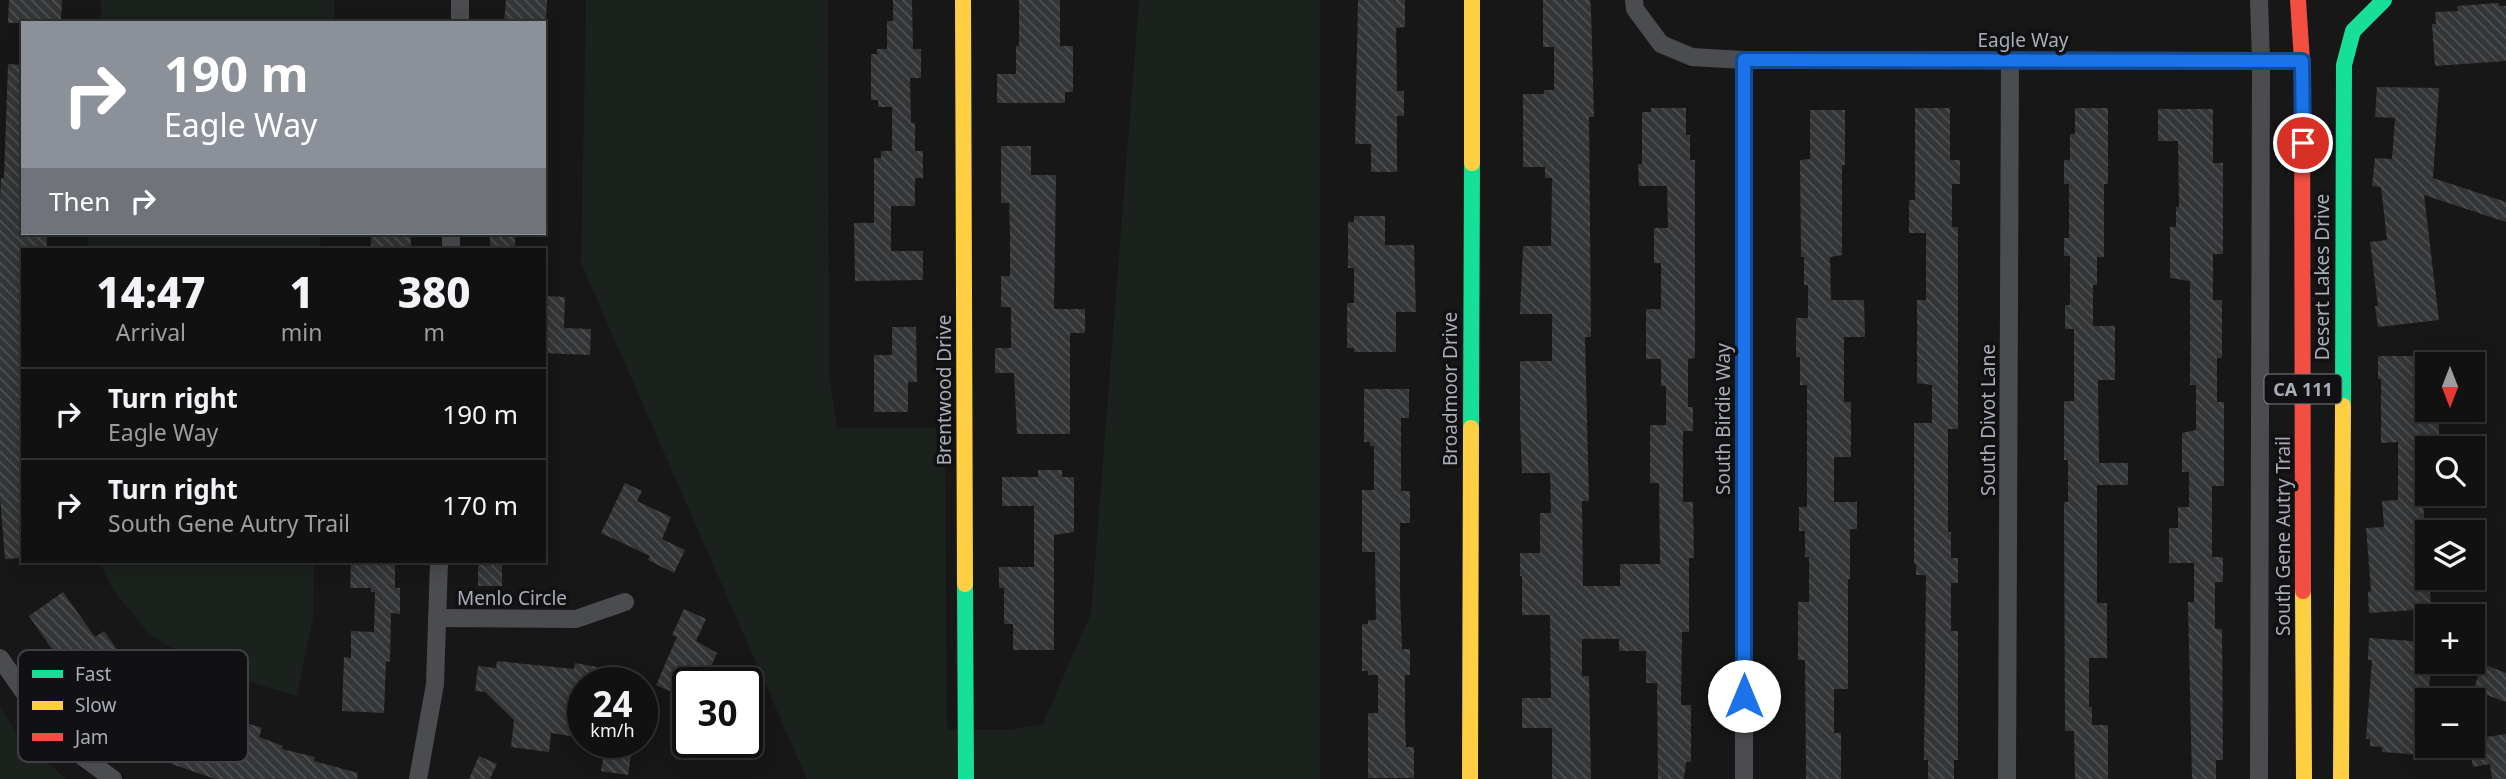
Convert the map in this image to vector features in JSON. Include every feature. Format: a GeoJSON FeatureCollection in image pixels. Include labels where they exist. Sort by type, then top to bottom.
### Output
{"type":"FeatureCollection","features":[{"type":"Feature","properties":{"kind":"street"},"geometry":{"type":"LineString","coordinates":[[460,0],[460,21]]}},
{"type":"Feature","properties":{"kind":"street","name":"Brentwood Drive"},"geometry":{"type":"LineString","coordinates":[[963,0],[966,779]]}},
{"type":"Feature","properties":{"kind":"street","name":"Broadmoor Drive"},"geometry":{"type":"LineString","coordinates":[[1471,779],[1472,0]]}},
{"type":"Feature","properties":{"kind":"street","name":"Eagle Way"},"geometry":{"type":"LineString","coordinates":[[1634,0],[1635,9],[1661,44],[1692,57],[1744,60],[2302,61]]}},
{"type":"Feature","properties":{"kind":"street","name":"South Gene Autry Trail"},"geometry":{"type":"LineString","coordinates":[[2259,0],[2259,779]]}},
{"type":"Feature","properties":{"kind":"street","name":"South Gene Autry Trail"},"geometry":{"type":"LineString","coordinates":[[2298,0],[2302,61],[2304,779]]}},
{"type":"Feature","properties":{"kind":"street","name":"Desert Lakes Drive"},"geometry":{"type":"LineString","coordinates":[[2341,779],[2344,65],[2353,30],[2384,0]]}},
{"type":"Feature","properties":{"kind":"street","name":"South Birdie Way"},"geometry":{"type":"LineString","coordinates":[[1744,60],[1744,779]]}},
{"type":"Feature","properties":{"kind":"street","name":"South Divot Lane"},"geometry":{"type":"LineString","coordinates":[[2007,779],[2010,61]]}},
{"type":"Feature","properties":{"kind":"street"},"geometry":{"type":"LineString","coordinates":[[418,779],[435,684],[439,563]]}},
{"type":"Feature","properties":{"kind":"street","name":"Menlo Circle"},"geometry":{"type":"LineString","coordinates":[[436,618],[576,619],[625,602]]}},
{"type":"Feature","properties":{"kind":"street"},"geometry":{"type":"LineString","coordinates":[[0,658],[18,684]]}},
{"type":"Feature","properties":{"kind":"street"},"geometry":{"type":"LineString","coordinates":[[90,762],[113,779]]}},
{"type":"Feature","properties":{"kind":"shaded area"},"geometry":{"type":"Polygon","coordinates":[[[101,0],[334,0],[334,21],[100,21],[101,0]]]}},
{"type":"Feature","properties":{"kind":"shaded area"},"geometry":{"type":"Polygon","coordinates":[[[586,0],[828,0],[829,374],[837,428],[945,428],[947,730],[1009,730],[1043,724],[1091,613],[1139,0],[1320,0],[1320,779],[807,779],[763,679],[763,667],[758,667],[581,263],[586,0]]]}},
{"type":"Feature","properties":{"kind":"shaded area"},"geometry":{"type":"Polygon","coordinates":[[[89,235],[321,235],[320,248],[88,248],[89,235]]]}},
{"type":"Feature","properties":{"kind":"shaded area"},"geometry":{"type":"Polygon","coordinates":[[[100,563],[314,563],[313,618],[297,696],[248,682],[248,650],[175,650],[150,635],[112,588],[100,563]]]}},
{"type":"Feature","properties":{"kind":"shaded area"},"geometry":{"type":"Polygon","coordinates":[[[0,706],[18,735],[18,762],[47,762],[66,779],[0,779],[0,706]]]}},
{"type":"Feature","properties":{"kind":"building"},"geometry":{"type":"Polygon","coordinates":[[[9,0],[62,0],[61,21],[8,23],[9,0]]]}},
{"type":"Feature","properties":{"kind":"building"},"geometry":{"type":"Polygon","coordinates":[[[506,0],[547,0],[546,23],[504,21],[506,0]]]}},
{"type":"Feature","properties":{"kind":"building"},"geometry":{"type":"Polygon","coordinates":[[[893,0],[912,0],[913,49],[921,49],[921,78],[910,78],[911,123],[915,123],[915,151],[923,151],[923,178],[915,178],[915,206],[891,206],[891,251],[923,251],[923,280],[855,281],[854,223],[874,223],[874,158],[881,158],[881,151],[892,151],[892,107],[878,107],[878,100],[871,100],[871,54],[877,54],[877,49],[887,49],[887,21],[893,21],[893,0]]]}},
{"type":"Feature","properties":{"kind":"building"},"geometry":{"type":"Polygon","coordinates":[[[1019,0],[1060,0],[1060,46],[1073,46],[1073,92],[1065,92],[1065,103],[997,103],[997,74],[1016,74],[1019,0]]]}},
{"type":"Feature","properties":{"kind":"building"},"geometry":{"type":"Polygon","coordinates":[[[1358,0],[1405,0],[1405,27],[1396,28],[1397,91],[1404,91],[1404,116],[1397,116],[1397,172],[1371,172],[1371,144],[1355,144],[1358,0]]]}},
{"type":"Feature","properties":{"kind":"building"},"geometry":{"type":"Polygon","coordinates":[[[1543,0],[1590,0],[1591,9],[1594,117],[1589,117],[1591,337],[1585,337],[1589,501],[1582,501],[1583,586],[1620,586],[1620,564],[1660,564],[1659,483],[1650,483],[1650,425],[1666,425],[1666,386],[1661,386],[1661,359],[1646,359],[1646,309],[1661,309],[1661,263],[1654,263],[1654,228],[1668,228],[1667,186],[1639,186],[1638,164],[1642,164],[1642,112],[1651,112],[1651,108],[1686,108],[1690,160],[1695,160],[1695,358],[1688,359],[1688,407],[1693,407],[1693,431],[1683,431],[1683,502],[1693,502],[1694,558],[1689,558],[1689,632],[1682,632],[1681,705],[1691,705],[1691,762],[1686,762],[1684,779],[1658,779],[1657,683],[1646,683],[1646,651],[1619,651],[1619,639],[1582,639],[1582,676],[1589,676],[1591,779],[1552,779],[1552,728],[1522,728],[1522,698],[1551,698],[1550,615],[1522,615],[1520,576],[1520,553],[1540,553],[1540,513],[1551,513],[1550,473],[1522,473],[1520,422],[1520,361],[1552,361],[1552,314],[1520,314],[1523,246],[1551,246],[1552,178],[1545,178],[1545,167],[1523,167],[1523,94],[1544,94],[1544,90],[1554,90],[1554,47],[1543,47],[1543,0]]]}},
{"type":"Feature","properties":{"kind":"building"},"geometry":{"type":"Polygon","coordinates":[[[2499,3],[2499,6],[2506,6],[2506,61],[2435,66],[2432,24],[2436,24],[2435,12],[2458,11],[2457,6],[2499,3]]]}},
{"type":"Feature","properties":{"kind":"building"},"geometry":{"type":"Polygon","coordinates":[[[8,64],[21,65],[21,235],[47,235],[47,248],[21,248],[21,558],[5,559],[0,496],[0,202],[1,178],[4,178],[8,64]]]}},
{"type":"Feature","properties":{"kind":"building"},"geometry":{"type":"Polygon","coordinates":[[[2377,87],[2439,88],[2433,178],[2506,202],[2506,222],[2424,195],[2439,320],[2378,327],[2370,242],[2387,240],[2381,187],[2372,186],[2375,158],[2392,159],[2395,118],[2375,117],[2377,87]]]}},
{"type":"Feature","properties":{"kind":"building"},"geometry":{"type":"Polygon","coordinates":[[[1915,108],[1950,108],[1950,160],[1960,160],[1960,184],[1952,184],[1952,227],[1958,227],[1958,429],[1948,429],[1948,532],[1951,532],[1951,558],[1958,558],[1958,583],[1951,583],[1951,631],[1958,631],[1958,760],[1954,760],[1954,779],[1928,779],[1928,760],[1924,760],[1926,575],[1916,575],[1914,564],[1914,423],[1932,423],[1932,385],[1917,383],[1917,300],[1926,300],[1926,233],[1909,233],[1909,200],[1915,200],[1915,108]]]}},
{"type":"Feature","properties":{"kind":"building"},"geometry":{"type":"Polygon","coordinates":[[[2075,108],[2108,108],[2104,257],[2097,257],[2097,285],[2093,285],[2093,326],[2115,326],[2115,380],[2098,380],[2099,463],[2128,463],[2128,485],[2097,485],[2097,603],[2107,603],[2107,658],[2089,658],[2089,707],[2092,707],[2092,725],[2108,725],[2108,779],[2075,779],[2074,731],[2065,731],[2064,502],[2068,502],[2068,460],[2064,460],[2064,401],[2074,401],[2074,329],[2065,329],[2065,305],[2070,305],[2070,256],[2064,256],[2064,238],[2069,238],[2069,184],[2064,184],[2064,160],[2070,160],[2070,134],[2075,134],[2075,108]]]}},
{"type":"Feature","properties":{"kind":"building"},"geometry":{"type":"Polygon","coordinates":[[[2158,109],[2213,109],[2213,163],[2223,163],[2223,254],[2213,254],[2213,300],[2222,300],[2222,358],[2217,358],[2217,402],[2224,402],[2224,486],[2212,486],[2212,557],[2223,557],[2223,582],[2215,582],[2215,629],[2222,629],[2223,760],[2216,760],[2216,779],[2192,779],[2188,602],[2194,602],[2194,563],[2169,563],[2169,528],[2178,528],[2178,507],[2189,507],[2189,472],[2182,472],[2182,433],[2196,430],[2196,385],[2190,385],[2190,281],[2170,278],[2170,227],[2176,227],[2176,207],[2179,207],[2178,141],[2158,141],[2158,109]]]}},
{"type":"Feature","properties":{"kind":"building"},"geometry":{"type":"Polygon","coordinates":[[[1810,110],[1845,110],[1842,255],[1830,257],[1831,300],[1864,300],[1865,337],[1844,337],[1844,402],[1851,402],[1851,457],[1834,457],[1834,502],[1857,502],[1857,529],[1850,529],[1848,689],[1834,689],[1834,733],[1841,733],[1841,779],[1806,779],[1805,660],[1798,660],[1798,602],[1809,602],[1809,557],[1805,557],[1805,531],[1799,531],[1799,507],[1807,507],[1807,385],[1800,385],[1800,357],[1796,357],[1796,318],[1808,318],[1808,285],[1804,285],[1804,257],[1801,257],[1800,160],[1810,159],[1810,110]]]}},
{"type":"Feature","properties":{"kind":"building"},"geometry":{"type":"Polygon","coordinates":[[[1001,146],[1031,146],[1031,175],[1056,175],[1054,309],[1085,309],[1085,333],[1070,333],[1070,434],[1017,434],[1014,373],[995,373],[995,348],[1011,348],[1011,307],[1001,307],[1001,276],[1010,276],[1010,231],[1009,203],[1001,203],[1001,146]]]}},
{"type":"Feature","properties":{"kind":"building"},"geometry":{"type":"Polygon","coordinates":[[[1354,216],[1385,216],[1385,245],[1414,245],[1416,312],[1396,312],[1396,352],[1354,352],[1354,348],[1347,348],[1347,303],[1354,303],[1354,268],[1348,268],[1348,222],[1354,222],[1354,216]]]}},
{"type":"Feature","properties":{"kind":"building"},"geometry":{"type":"Polygon","coordinates":[[[371,235],[411,235],[411,248],[371,248],[371,235]]]}},
{"type":"Feature","properties":{"kind":"building"},"geometry":{"type":"Polygon","coordinates":[[[490,235],[515,235],[515,248],[490,248],[490,235]]]}},
{"type":"Feature","properties":{"kind":"building"},"geometry":{"type":"Polygon","coordinates":[[[546,296],[565,297],[564,328],[591,329],[590,355],[546,353],[546,296]]]}},
{"type":"Feature","properties":{"kind":"building"},"geometry":{"type":"Polygon","coordinates":[[[892,327],[916,327],[917,382],[908,382],[908,412],[874,412],[874,355],[892,355],[892,327]]]}},
{"type":"Feature","properties":{"kind":"building"},"geometry":{"type":"Polygon","coordinates":[[[2378,356],[2415,356],[2415,422],[2439,422],[2439,436],[2415,436],[2415,506],[2423,506],[2424,520],[2415,520],[2415,590],[2430,590],[2431,604],[2415,604],[2415,610],[2369,613],[2368,592],[2371,591],[2366,528],[2384,527],[2382,501],[2398,500],[2398,442],[2381,443],[2381,379],[2378,379],[2378,356]]]}},
{"type":"Feature","properties":{"kind":"building"},"geometry":{"type":"Polygon","coordinates":[[[1364,389],[1409,389],[1409,418],[1401,418],[1401,491],[1410,491],[1410,523],[1400,523],[1400,593],[1402,649],[1410,649],[1410,675],[1405,675],[1405,721],[1406,747],[1414,747],[1414,778],[1368,778],[1368,713],[1378,713],[1378,675],[1368,675],[1368,671],[1362,671],[1362,624],[1368,624],[1368,620],[1376,620],[1375,552],[1362,552],[1362,490],[1374,490],[1374,446],[1370,446],[1370,442],[1364,442],[1364,389]]]}},
{"type":"Feature","properties":{"kind":"building"},"geometry":{"type":"Polygon","coordinates":[[[1038,470],[1062,470],[1062,477],[1074,477],[1074,532],[1054,535],[1054,650],[1013,650],[1013,624],[1004,624],[1004,588],[999,588],[999,567],[1034,567],[1034,506],[1002,506],[1002,477],[1038,477],[1038,470]]]}},
{"type":"Feature","properties":{"kind":"building"},"geometry":{"type":"Polygon","coordinates":[[[625,483],[642,491],[637,501],[671,517],[662,539],[685,550],[674,573],[648,560],[650,556],[601,533],[625,483]]]}},
{"type":"Feature","properties":{"kind":"building"},"geometry":{"type":"Polygon","coordinates":[[[351,563],[395,563],[395,588],[400,588],[400,614],[391,613],[390,662],[386,661],[384,713],[342,711],[344,657],[351,658],[351,631],[374,632],[375,592],[371,592],[371,588],[350,588],[351,563]]]}},
{"type":"Feature","properties":{"kind":"building"},"geometry":{"type":"Polygon","coordinates":[[[478,563],[502,563],[502,586],[478,586],[478,563]]]}},
{"type":"Feature","properties":{"kind":"building"},"geometry":{"type":"Polygon","coordinates":[[[63,592],[95,637],[104,631],[117,650],[53,650],[29,616],[63,592]]]}},
{"type":"Feature","properties":{"kind":"building"},"geometry":{"type":"Polygon","coordinates":[[[684,609],[706,619],[696,641],[717,653],[711,667],[672,667],[672,692],[658,686],[658,680],[677,637],[672,635],[684,609]]]}},
{"type":"Feature","properties":{"kind":"building"},"geometry":{"type":"Polygon","coordinates":[[[2369,638],[2415,641],[2415,674],[2430,674],[2429,688],[2415,688],[2415,754],[2382,752],[2382,747],[2370,746],[2370,739],[2366,739],[2372,660],[2368,660],[2369,638]]]}},
{"type":"Feature","properties":{"kind":"building"},"geometry":{"type":"Polygon","coordinates":[[[497,661],[567,668],[567,736],[551,733],[549,752],[511,747],[514,720],[485,692],[475,691],[478,666],[496,668],[497,661]]]}},
{"type":"Feature","properties":{"kind":"building"},"geometry":{"type":"Polygon","coordinates":[[[575,663],[597,667],[574,667],[575,663]]]}},
{"type":"Feature","properties":{"kind":"building"},"geometry":{"type":"Polygon","coordinates":[[[2485,665],[2506,673],[2506,702],[2485,694],[2485,688],[2474,688],[2479,674],[2485,674],[2485,665]]]}},
{"type":"Feature","properties":{"kind":"building"},"geometry":{"type":"Polygon","coordinates":[[[248,723],[262,728],[259,737],[283,746],[282,749],[315,757],[314,761],[358,773],[357,779],[215,779],[169,762],[248,762],[248,723]]]}},
{"type":"Feature","properties":{"kind":"building"},"geometry":{"type":"Polygon","coordinates":[[[2506,734],[2506,779],[2492,779],[2490,764],[2473,767],[2471,758],[2485,758],[2485,737],[2506,734]]]}},
{"type":"Feature","properties":{"kind":"building"},"geometry":{"type":"Polygon","coordinates":[[[479,756],[497,764],[490,779],[469,779],[479,756]]]}},
{"type":"Feature","properties":{"kind":"building"},"geometry":{"type":"Polygon","coordinates":[[[603,758],[631,758],[628,775],[601,771],[603,758]]]}},
{"type":"Feature","properties":{"kind":"traffic: fast"},"geometry":{"type":"LineString","coordinates":[[2343,406],[2344,65],[2353,31],[2384,0]]}},
{"type":"Feature","properties":{"kind":"traffic: fast"},"geometry":{"type":"LineString","coordinates":[[1471,428],[1472,163]]}},
{"type":"Feature","properties":{"kind":"traffic: fast"},"geometry":{"type":"LineString","coordinates":[[965,584],[966,779]]}},
{"type":"Feature","properties":{"kind":"traffic: slow"},"geometry":{"type":"LineString","coordinates":[[963,0],[965,584]]}},
{"type":"Feature","properties":{"kind":"traffic: slow"},"geometry":{"type":"LineString","coordinates":[[1472,0],[1472,163]]}},
{"type":"Feature","properties":{"kind":"traffic: slow"},"geometry":{"type":"LineString","coordinates":[[2341,779],[2343,406]]}},
{"type":"Feature","properties":{"kind":"traffic: slow"},"geometry":{"type":"LineString","coordinates":[[1470,779],[1471,428]]}},
{"type":"Feature","properties":{"kind":"traffic: slow"},"geometry":{"type":"LineString","coordinates":[[2303,591],[2304,779]]}},
{"type":"Feature","properties":{"kind":"traffic: jam"},"geometry":{"type":"LineString","coordinates":[[2298,0],[2302,61],[2303,591]]}},
{"type":"Feature","properties":{"kind":"route"},"geometry":{"type":"LineString","coordinates":[[1744,696],[1744,60],[2302,61],[2303,143]]}}]}
